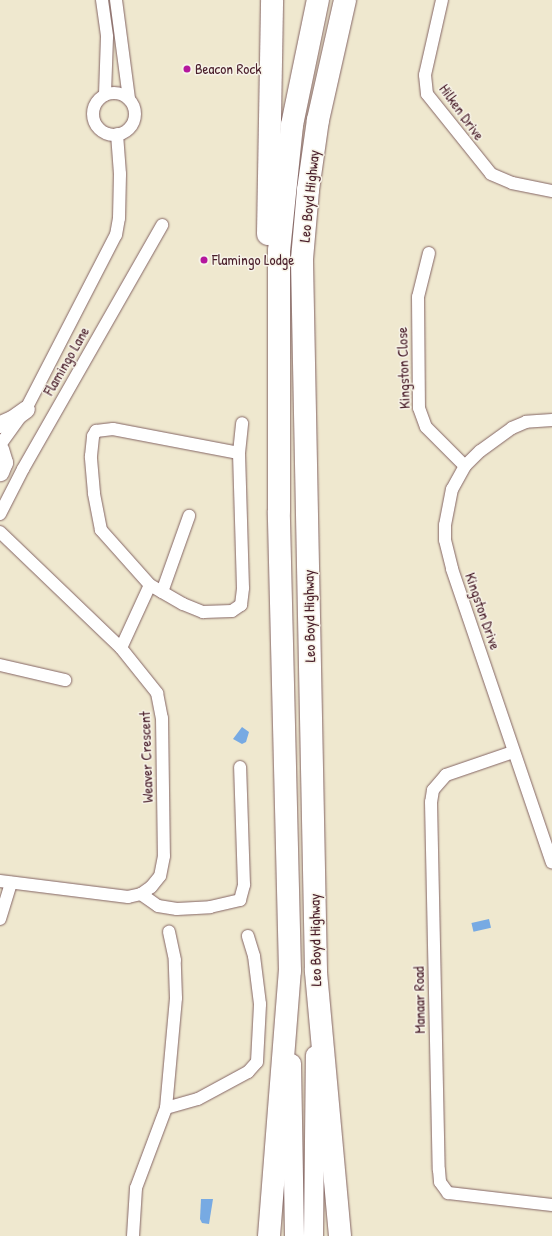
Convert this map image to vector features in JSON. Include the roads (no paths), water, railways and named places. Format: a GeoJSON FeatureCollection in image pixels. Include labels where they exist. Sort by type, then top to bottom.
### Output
{"type":"FeatureCollection","features":[{"type":"Feature","properties":{"kind":"highway"},"geometry":{"type":"LineString","coordinates":[[272,0],[267,321],[269,404],[279,511]]}},
{"type":"Feature","properties":{"kind":"highway","name":"Leo Boyd Highway"},"geometry":{"type":"LineString","coordinates":[[290,971],[279,511],[279,251],[292,125],[318,0]]}},
{"type":"Feature","properties":{"kind":"highway","name":"Leo Boyd Highway"},"geometry":{"type":"LineString","coordinates":[[316,972],[302,259],[308,190],[318,120],[345,0]]}},
{"type":"Feature","properties":{"kind":"highway"},"geometry":{"type":"LineString","coordinates":[[303,337],[312,230],[326,134],[357,0]]}},
{"type":"Feature","properties":{"kind":"highway"},"geometry":{"type":"LineString","coordinates":[[269,1236],[290,971]]}},
{"type":"Feature","properties":{"kind":"highway"},"geometry":{"type":"LineString","coordinates":[[316,972],[340,1236]]}},
{"type":"Feature","properties":{"kind":"main road","name":"Leo Boyd Highway"},"geometry":{"type":"LineString","coordinates":[[290,971],[294,1236]]}},
{"type":"Feature","properties":{"kind":"main road","name":"Leo Boyd Highway"},"geometry":{"type":"LineString","coordinates":[[313,1236],[316,972]]}},
{"type":"Feature","properties":{"kind":"street"},"geometry":{"type":"LineString","coordinates":[[102,0],[107,37],[104,95],[93,110],[95,123],[104,132],[117,134],[123,132],[132,123],[135,111],[129,99],[116,0]]}},
{"type":"Feature","properties":{"kind":"street","name":"Hilken Drive"},"geometry":{"type":"LineString","coordinates":[[442,0],[425,75],[425,85],[433,103],[491,174],[512,183],[552,190]]}},
{"type":"Feature","properties":{"kind":"street"},"geometry":{"type":"LineString","coordinates":[[104,95],[117,93],[129,99]]}},
{"type":"Feature","properties":{"kind":"street"},"geometry":{"type":"LineString","coordinates":[[0,445],[26,408],[116,235],[120,218],[120,174],[117,134]]}},
{"type":"Feature","properties":{"kind":"street","name":"Flamingo Lane"},"geometry":{"type":"LineString","coordinates":[[0,514],[27,462],[162,225]]}},
{"type":"Feature","properties":{"kind":"street","name":"Kingston Close"},"geometry":{"type":"LineString","coordinates":[[429,253],[418,297],[419,408],[426,427],[465,466]]}},
{"type":"Feature","properties":{"kind":"street"},"geometry":{"type":"LineString","coordinates":[[0,424],[12,419],[26,408]]}},
{"type":"Feature","properties":{"kind":"street","name":"Kingston Drive"},"geometry":{"type":"LineString","coordinates":[[552,420],[526,422],[512,428],[480,450],[465,466],[452,489],[446,509],[445,540],[452,569],[552,862]]}},
{"type":"Feature","properties":{"kind":"street"},"geometry":{"type":"LineString","coordinates":[[239,453],[113,429],[96,431],[91,444],[91,456],[101,530],[150,585],[203,612],[232,611],[241,605],[243,588],[239,453],[242,423]]}},
{"type":"Feature","properties":{"kind":"street"},"geometry":{"type":"LineString","coordinates":[[0,449],[4,462],[0,472]]}},
{"type":"Feature","properties":{"kind":"street"},"geometry":{"type":"LineString","coordinates":[[162,592],[189,516]]}},
{"type":"Feature","properties":{"kind":"street","name":"Weaver Crescent"},"geometry":{"type":"LineString","coordinates":[[0,532],[121,648],[151,682],[159,698],[162,718],[164,866],[151,887],[141,894]]}},
{"type":"Feature","properties":{"kind":"street"},"geometry":{"type":"LineString","coordinates":[[121,648],[150,585]]}},
{"type":"Feature","properties":{"kind":"street"},"geometry":{"type":"LineString","coordinates":[[0,665],[65,680]]}},
{"type":"Feature","properties":{"kind":"street","name":"Manaar Road"},"geometry":{"type":"LineString","coordinates":[[514,752],[446,776],[433,790],[431,802],[440,1182],[448,1193],[552,1205]]}},
{"type":"Feature","properties":{"kind":"street"},"geometry":{"type":"LineString","coordinates":[[0,919],[5,882],[119,897],[141,894],[158,906],[177,909],[210,907],[240,900],[244,892],[240,767]]}},
{"type":"Feature","properties":{"kind":"street"},"geometry":{"type":"LineString","coordinates":[[133,1236],[136,1188],[166,1108],[176,998],[175,960],[169,932]]}},
{"type":"Feature","properties":{"kind":"street"},"geometry":{"type":"LineString","coordinates":[[166,1108],[198,1099],[248,1072],[257,1062],[260,1004],[254,956],[248,936]]}},
{"type":"Feature","properties":{"kind":"water"},"geometry":{"type":"Polygon","coordinates":[[[242,727],[249,732],[246,742],[242,744],[233,739],[242,727]]]}},
{"type":"Feature","properties":{"kind":"water"},"geometry":{"type":"Polygon","coordinates":[[[489,919],[491,928],[473,932],[471,923],[489,919]]]}},
{"type":"Feature","properties":{"kind":"water"},"geometry":{"type":"Polygon","coordinates":[[[201,1199],[213,1199],[209,1224],[202,1223],[200,1219],[201,1199]]]}},
{"type":"Feature","properties":{"kind":"place","name":"Beacon Rock"},"geometry":{"type":"Point","coordinates":[187,69]}},
{"type":"Feature","properties":{"kind":"place","name":"Flamingo Lodge"},"geometry":{"type":"Point","coordinates":[204,260]}}]}
